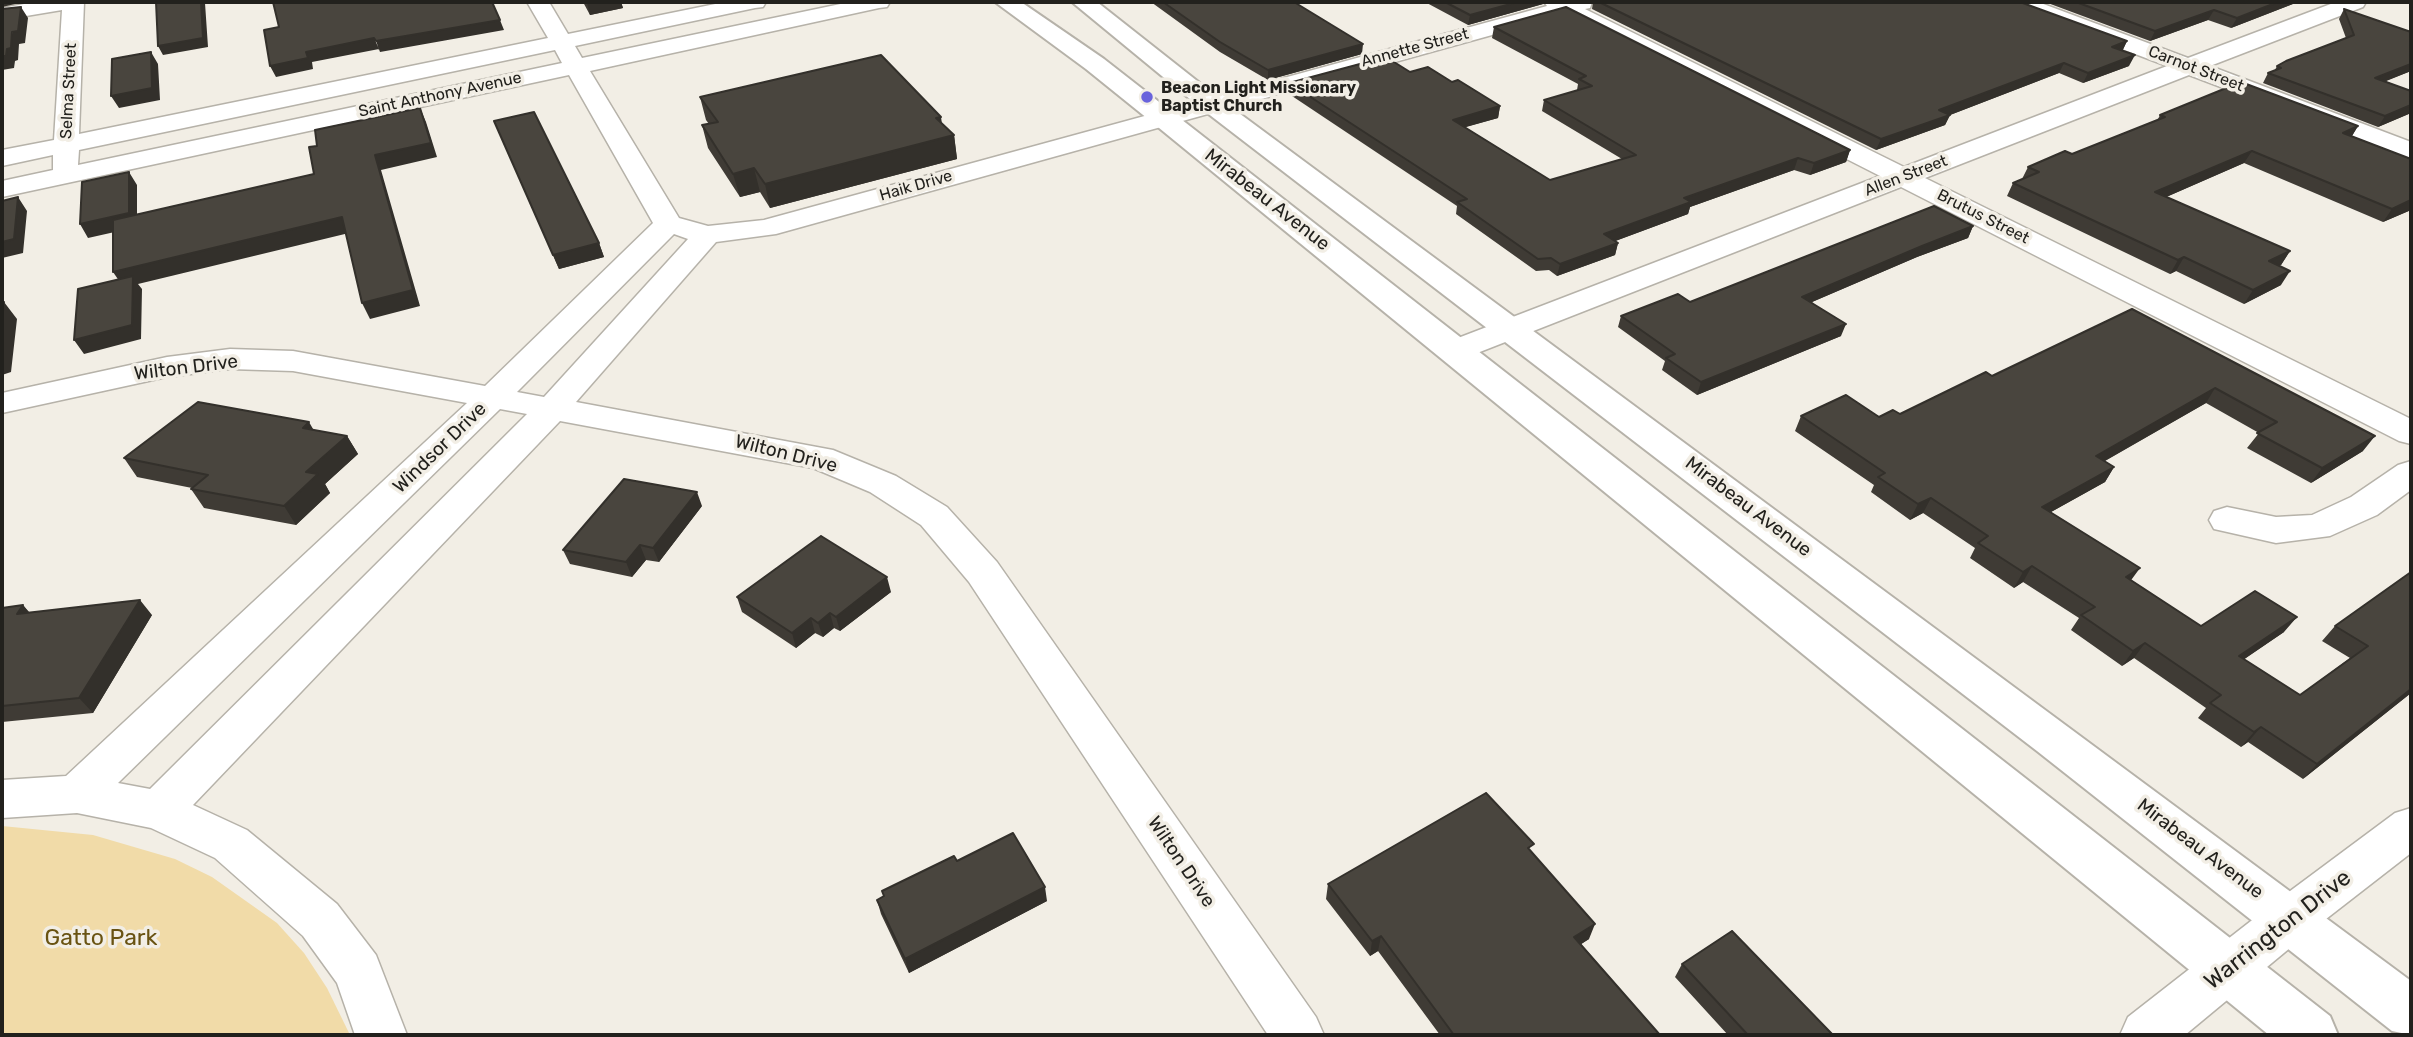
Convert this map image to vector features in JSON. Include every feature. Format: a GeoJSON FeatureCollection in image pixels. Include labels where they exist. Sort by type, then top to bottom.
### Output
{"type":"FeatureCollection","features":[{"type":"Feature","properties":{"kind":"street"},"geometry":{"type":"LineString","coordinates":[[2,13],[71,2]]}},
{"type":"Feature","properties":{"kind":"street","name":"Selma Street"},"geometry":{"type":"LineString","coordinates":[[58,177],[66,167],[71,2]]}},
{"type":"Feature","properties":{"kind":"street"},"geometry":{"type":"LineString","coordinates":[[538,2],[667,224]]}},
{"type":"Feature","properties":{"kind":"street","name":"Saint Anthony Avenue"},"geometry":{"type":"LineString","coordinates":[[2,158],[755,2]]}},
{"type":"Feature","properties":{"kind":"street","name":"Saint Anthony Avenue"},"geometry":{"type":"LineString","coordinates":[[2,189],[879,2]]}},
{"type":"Feature","properties":{"kind":"street","name":"Mirabeau Avenue"},"geometry":{"type":"LineString","coordinates":[[1006,2],[1095,64],[1162,117],[2311,1035]]}},
{"type":"Feature","properties":{"kind":"street","name":"Mirabeau Avenue"},"geometry":{"type":"LineString","coordinates":[[1083,2],[1211,104],[1512,328],[2291,918],[2411,1013]]}},
{"type":"Feature","properties":{"kind":"street","name":"Carnot Street"},"geometry":{"type":"LineString","coordinates":[[2019,2],[2411,151]]}},
{"type":"Feature","properties":{"kind":"street","name":"Allen Street"},"geometry":{"type":"LineString","coordinates":[[1456,350],[2355,2]]}},
{"type":"Feature","properties":{"kind":"street","name":"Annette Street"},"geometry":{"type":"LineString","coordinates":[[1162,117],[1569,4]]}},
{"type":"Feature","properties":{"kind":"street","name":"Brutus Street"},"geometry":{"type":"LineString","coordinates":[[1569,4],[1903,177],[2411,433]]}},
{"type":"Feature","properties":{"kind":"street","name":"Haik Drive"},"geometry":{"type":"LineString","coordinates":[[667,224],[708,236],[766,228],[1162,117]]}},
{"type":"Feature","properties":{"kind":"street","name":"Windsor Drive"},"geometry":{"type":"LineString","coordinates":[[77,794],[491,399],[667,224]]}},
{"type":"Feature","properties":{"kind":"street"},"geometry":{"type":"LineString","coordinates":[[159,810],[551,410],[708,236]]}},
{"type":"Feature","properties":{"kind":"street","name":"Wilton Drive"},"geometry":{"type":"LineString","coordinates":[[2,403],[167,367],[230,359],[293,361],[821,458],[883,484],[934,516],[983,572],[1298,1035]]}},
{"type":"Feature","properties":{"kind":"street"},"geometry":{"type":"LineString","coordinates":[[2227,520],[2276,530],[2317,527],[2364,506],[2411,473]]}},
{"type":"Feature","properties":{"kind":"street"},"geometry":{"type":"LineString","coordinates":[[2,799],[77,794],[159,810],[231,844],[320,920],[358,971],[381,1035]]}},
{"type":"Feature","properties":{"kind":"street","name":"Warrington Drive"},"geometry":{"type":"LineString","coordinates":[[2147,1035],[2291,918],[2411,827]]}},
{"type":"Feature","properties":{"kind":"green space","name":"Gatto Park"},"geometry":{"type":"Polygon","coordinates":[[[2,826],[93,835],[175,859],[212,877],[277,923],[304,953],[327,988],[350,1035],[2,1035],[2,826]]]}},
{"type":"Feature","properties":{"kind":"building"},"geometry":{"type":"Polygon","coordinates":[[[156,2],[201,2],[203,38],[158,46],[156,2]]]}},
{"type":"Feature","properties":{"kind":"building"},"geometry":{"type":"Polygon","coordinates":[[[273,2],[492,2],[500,20],[376,41],[374,38],[306,52],[308,58],[270,66],[264,30],[279,27],[273,2]]]}},
{"type":"Feature","properties":{"kind":"building"},"geometry":{"type":"Polygon","coordinates":[[[1163,2],[1294,2],[1363,44],[1268,70],[1220,42],[1163,2]]]}},
{"type":"Feature","properties":{"kind":"building"},"geometry":{"type":"Polygon","coordinates":[[[1445,2],[1518,2],[1470,15],[1445,2]]]}},
{"type":"Feature","properties":{"kind":"building"},"geometry":{"type":"Polygon","coordinates":[[[1599,2],[2020,2],[2127,41],[2112,47],[2135,55],[2088,73],[2064,63],[1939,110],[1950,115],[1881,139],[1599,2]]]}},
{"type":"Feature","properties":{"kind":"building"},"geometry":{"type":"Polygon","coordinates":[[[2076,2],[2278,2],[2237,18],[2214,10],[2155,31],[2076,2]]]}},
{"type":"Feature","properties":{"kind":"building"},"geometry":{"type":"Polygon","coordinates":[[[21,7],[18,31],[12,32],[11,48],[7,49],[6,56],[2,56],[2,9],[21,7]]]}},
{"type":"Feature","properties":{"kind":"building"},"geometry":{"type":"Polygon","coordinates":[[[1566,7],[1850,150],[1814,163],[1798,158],[1684,198],[1691,202],[1604,234],[1618,243],[1560,264],[1551,258],[1538,259],[1457,202],[1467,199],[1289,83],[1386,57],[1410,72],[1428,67],[1452,82],[1458,80],[1500,106],[1453,120],[1550,180],[1636,155],[1544,100],[1592,86],[1579,79],[1586,76],[1494,27],[1566,7]]]}},
{"type":"Feature","properties":{"kind":"building"},"geometry":{"type":"Polygon","coordinates":[[[2344,9],[2411,32],[2411,64],[2375,78],[2411,91],[2411,105],[2385,116],[2268,73],[2281,68],[2277,66],[2286,61],[2354,35],[2344,9]]]}},
{"type":"Feature","properties":{"kind":"building"},"geometry":{"type":"Polygon","coordinates":[[[151,52],[152,88],[111,96],[112,59],[151,52]]]}},
{"type":"Feature","properties":{"kind":"building"},"geometry":{"type":"Polygon","coordinates":[[[881,55],[941,117],[936,118],[954,135],[765,184],[754,168],[733,174],[702,125],[718,122],[700,97],[881,55]]]}},
{"type":"Feature","properties":{"kind":"building"},"geometry":{"type":"Polygon","coordinates":[[[2241,82],[2358,126],[2343,133],[2411,159],[2411,200],[2392,209],[2252,151],[2155,192],[2290,251],[2269,261],[2290,271],[2253,290],[2184,257],[2178,260],[2013,183],[2039,172],[2028,167],[2065,151],[2072,154],[2165,117],[2160,115],[2241,82]]]}},
{"type":"Feature","properties":{"kind":"building"},"geometry":{"type":"Polygon","coordinates":[[[420,108],[431,143],[375,155],[413,290],[362,303],[342,217],[113,272],[113,220],[314,174],[309,147],[317,146],[315,130],[420,108]]]}},
{"type":"Feature","properties":{"kind":"building"},"geometry":{"type":"Polygon","coordinates":[[[534,112],[599,243],[553,255],[494,121],[534,112]]]}},
{"type":"Feature","properties":{"kind":"building"},"geometry":{"type":"Polygon","coordinates":[[[129,172],[129,213],[80,224],[82,182],[129,172]]]}},
{"type":"Feature","properties":{"kind":"building"},"geometry":{"type":"Polygon","coordinates":[[[18,197],[14,239],[2,242],[2,201],[18,197]]]}},
{"type":"Feature","properties":{"kind":"building"},"geometry":{"type":"Polygon","coordinates":[[[1934,206],[1973,226],[1802,297],[1846,324],[1701,382],[1666,358],[1675,354],[1621,316],[1678,294],[1690,302],[1934,206]]]}},
{"type":"Feature","properties":{"kind":"building"},"geometry":{"type":"Polygon","coordinates":[[[133,276],[132,325],[74,340],[78,289],[133,276]]]}},
{"type":"Feature","properties":{"kind":"building"},"geometry":{"type":"Polygon","coordinates":[[[2132,309],[2375,436],[2322,468],[2257,433],[2277,422],[2215,388],[2096,456],[2114,467],[2042,507],[2140,568],[2126,577],[2201,626],[2255,591],[2297,617],[2239,656],[2300,695],[2368,646],[2335,626],[2411,572],[2411,689],[2317,764],[2261,727],[2254,732],[2210,703],[2221,695],[2145,643],[2133,651],[2081,615],[2095,607],[2032,566],[2023,572],[1978,543],[1988,536],[1931,498],[1918,504],[1878,477],[1885,473],[1801,416],[1846,395],[1879,417],[1893,410],[1900,414],[1986,372],[1992,376],[2132,309]]]}},
{"type":"Feature","properties":{"kind":"building"},"geometry":{"type":"Polygon","coordinates":[[[198,402],[309,422],[303,428],[347,436],[306,472],[318,474],[284,506],[191,489],[208,475],[124,458],[198,402]]]}},
{"type":"Feature","properties":{"kind":"building"},"geometry":{"type":"Polygon","coordinates":[[[624,479],[697,492],[653,548],[640,545],[626,562],[563,550],[624,479]]]}},
{"type":"Feature","properties":{"kind":"building"},"geometry":{"type":"Polygon","coordinates":[[[821,536],[887,577],[836,617],[830,613],[818,623],[811,618],[792,633],[737,597],[821,536]]]}},
{"type":"Feature","properties":{"kind":"building"},"geometry":{"type":"Polygon","coordinates":[[[140,600],[79,698],[2,706],[2,608],[23,605],[17,614],[140,600]]]}},
{"type":"Feature","properties":{"kind":"building"},"geometry":{"type":"Polygon","coordinates":[[[1486,793],[1534,844],[1528,848],[1595,924],[1574,937],[1660,1035],[1454,1035],[1381,936],[1372,941],[1328,884],[1486,793]]]}},
{"type":"Feature","properties":{"kind":"building"},"geometry":{"type":"Polygon","coordinates":[[[1013,833],[1045,887],[905,959],[877,900],[884,896],[882,891],[954,856],[957,861],[1013,833]]]}},
{"type":"Feature","properties":{"kind":"building"},"geometry":{"type":"Polygon","coordinates":[[[1732,931],[1833,1035],[1748,1035],[1682,964],[1732,931]]]}},
{"type":"Feature","properties":{"kind":"place","name":"Beacon Light Missionary Baptist Church"},"geometry":{"type":"Point","coordinates":[1147,97]}}]}
